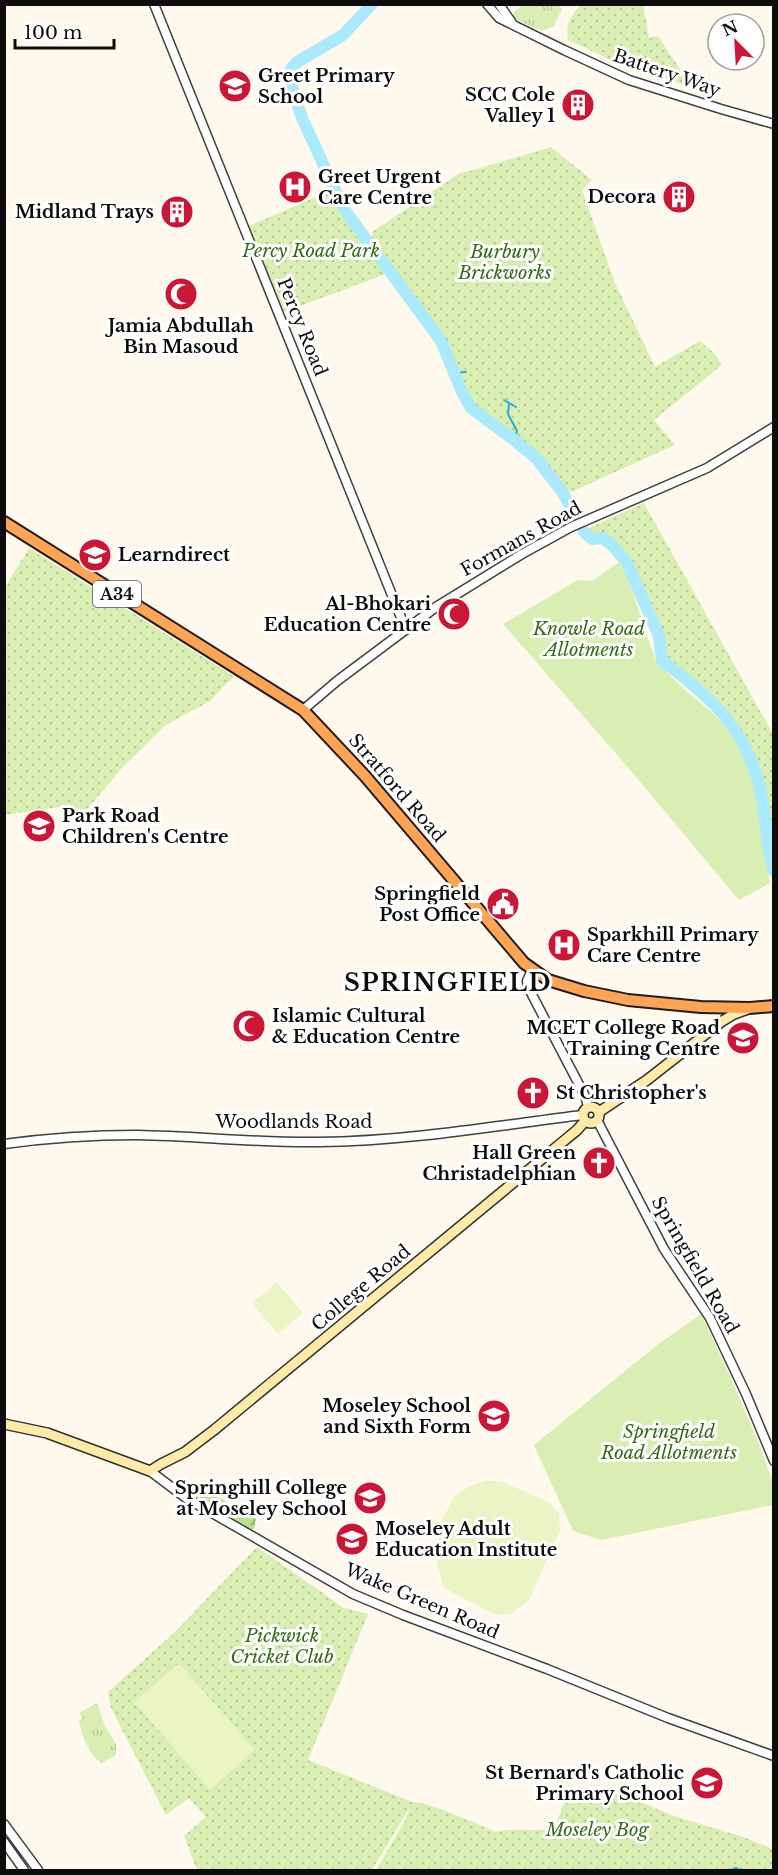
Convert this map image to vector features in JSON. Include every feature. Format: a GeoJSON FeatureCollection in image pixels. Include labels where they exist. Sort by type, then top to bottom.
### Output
{"type":"FeatureCollection","features":[{"type":"Feature","properties":{"kind":"highway","name":"Stratford Road"},"geometry":{"type":"LineString","coordinates":[[4,522],[303,710],[365,776],[532,970],[548,980],[575,989],[628,1000],[701,1007],[774,1006]]}},
{"type":"Feature","properties":{"kind":"main road"},"geometry":{"type":"LineString","coordinates":[[598,1116],[595,1107],[585,1114],[590,1123],[721,1022],[750,1008]]}},
{"type":"Feature","properties":{"kind":"main road","name":"College Road"},"geometry":{"type":"LineString","coordinates":[[150,1471],[185,1452],[214,1430],[570,1136],[585,1114]]}},
{"type":"Feature","properties":{"kind":"main road","name":"Wake Green Road"},"geometry":{"type":"LineString","coordinates":[[4,1424],[47,1433],[150,1471]]}},
{"type":"Feature","properties":{"kind":"street","name":"Percy Road"},"geometry":{"type":"LineString","coordinates":[[154,4],[406,630]]}},
{"type":"Feature","properties":{"kind":"street","name":"Battery Way"},"geometry":{"type":"LineString","coordinates":[[487,4],[499,18],[629,80],[774,124]]}},
{"type":"Feature","properties":{"kind":"street"},"geometry":{"type":"LineString","coordinates":[[499,4],[512,23]]}},
{"type":"Feature","properties":{"kind":"street","name":"Formans Road"},"geometry":{"type":"LineString","coordinates":[[303,710],[337,681],[436,607],[522,554],[572,527],[707,468],[774,427]]}},
{"type":"Feature","properties":{"kind":"street"},"geometry":{"type":"LineString","coordinates":[[532,970],[527,981],[528,987],[585,1096],[585,1114]]}},
{"type":"Feature","properties":{"kind":"street","name":"Woodlands Road"},"geometry":{"type":"LineString","coordinates":[[4,1144],[45,1139],[136,1135],[269,1142],[357,1141],[585,1114]]}},
{"type":"Feature","properties":{"kind":"street","name":"Springfield Road"},"geometry":{"type":"LineString","coordinates":[[598,1116],[664,1249],[710,1318],[748,1398],[774,1461]]}},
{"type":"Feature","properties":{"kind":"street","name":"Wake Green Road"},"geometry":{"type":"LineString","coordinates":[[150,1471],[186,1498],[353,1594],[668,1718],[774,1756]]}},
{"type":"Feature","properties":{"kind":"street"},"geometry":{"type":"LineString","coordinates":[[4,1824],[38,1870]]}},
{"type":"Feature","properties":{"kind":"street"},"geometry":{"type":"LineString","coordinates":[[4,1842],[22,1868],[30,1860]]}},
{"type":"Feature","properties":{"kind":"green space"},"geometry":{"type":"Polygon","coordinates":[[[523,5],[559,5],[562,9],[554,26],[542,31],[513,17],[514,12],[523,5]]]}},
{"type":"Feature","properties":{"kind":"green space"},"geometry":{"type":"Polygon","coordinates":[[[581,5],[643,5],[649,38],[658,36],[689,83],[688,86],[624,66],[568,40],[567,30],[570,21],[581,5]]]}},
{"type":"Feature","properties":{"kind":"green space","name":"Burbury Brickworks"},"geometry":{"type":"Polygon","coordinates":[[[551,147],[592,180],[582,190],[615,283],[655,367],[700,341],[714,353],[722,365],[654,420],[675,445],[571,492],[523,445],[472,407],[442,341],[372,241],[372,232],[460,173],[551,147]]]}},
{"type":"Feature","properties":{"kind":"green space","name":"Percy Road Park"},"geometry":{"type":"Polygon","coordinates":[[[330,191],[386,274],[284,312],[249,226],[330,191]]]}},
{"type":"Feature","properties":{"kind":"green space"},"geometry":{"type":"Polygon","coordinates":[[[644,503],[773,734],[773,871],[756,774],[738,735],[713,703],[662,661],[659,636],[627,563],[611,544],[602,538],[592,539],[584,532],[644,503]]]}},
{"type":"Feature","properties":{"kind":"green space"},"geometry":{"type":"Polygon","coordinates":[[[29,548],[235,677],[210,701],[166,725],[122,768],[79,819],[60,807],[5,815],[5,587],[29,548]]]}},
{"type":"Feature","properties":{"kind":"green space","name":"Knowle Road Allotments"},"geometry":{"type":"Polygon","coordinates":[[[622,560],[656,662],[734,735],[748,760],[757,800],[770,883],[739,900],[503,624],[578,580],[592,581],[622,560]]]}},
{"type":"Feature","properties":{"kind":"green space"},"geometry":{"type":"Polygon","coordinates":[[[277,1282],[303,1313],[278,1334],[252,1303],[277,1282]]]}},
{"type":"Feature","properties":{"kind":"green space","name":"Springfield Road Allotments"},"geometry":{"type":"Polygon","coordinates":[[[701,1314],[759,1444],[773,1483],[773,1505],[601,1540],[573,1531],[534,1445],[657,1345],[701,1314]]]}},
{"type":"Feature","properties":{"kind":"green space"},"geometry":{"type":"Polygon","coordinates":[[[485,1481],[500,1481],[549,1502],[559,1514],[560,1530],[529,1600],[511,1614],[496,1615],[444,1588],[437,1564],[439,1526],[454,1497],[468,1487],[485,1481]]]}},
{"type":"Feature","properties":{"kind":"green space"},"geometry":{"type":"Polygon","coordinates":[[[203,1488],[256,1519],[254,1529],[250,1530],[193,1497],[203,1488]]]}},
{"type":"Feature","properties":{"kind":"green space"},"geometry":{"type":"Polygon","coordinates":[[[257,1547],[344,1608],[368,1614],[308,1760],[412,1802],[440,1809],[497,1832],[554,1830],[568,1791],[599,1788],[773,1849],[773,1870],[376,1870],[405,1821],[410,1807],[372,1870],[197,1870],[184,1836],[206,1817],[189,1798],[166,1815],[111,1708],[108,1692],[174,1633],[257,1547]]]}},
{"type":"Feature","properties":{"kind":"green space"},"geometry":{"type":"Polygon","coordinates":[[[179,1663],[255,1750],[210,1790],[134,1702],[179,1663]]]}},
{"type":"Feature","properties":{"kind":"green space"},"geometry":{"type":"Polygon","coordinates":[[[97,1703],[105,1726],[116,1744],[116,1755],[102,1763],[90,1750],[79,1721],[83,1718],[79,1713],[97,1703]]]}},
{"type":"Feature","properties":{"kind":"waterway"},"geometry":{"type":"LineString","coordinates":[[372,4],[343,35],[297,62],[291,69],[290,81],[302,118],[344,209],[441,341],[471,408],[536,458],[563,493],[584,532],[592,539],[602,538],[611,544],[627,563],[659,636],[662,661],[713,703],[738,735],[748,754],[762,798],[774,871]]}},
{"type":"Feature","properties":{"kind":"waterway"},"geometry":{"type":"LineString","coordinates":[[454,373],[466,372]]}},
{"type":"Feature","properties":{"kind":"waterway"},"geometry":{"type":"LineString","coordinates":[[504,400],[516,407]]}},
{"type":"Feature","properties":{"kind":"waterway"},"geometry":{"type":"LineString","coordinates":[[509,404],[508,414],[517,431],[514,440]]}},
{"type":"Feature","properties":{"kind":"waterway"},"geometry":{"type":"LineString","coordinates":[[731,1870],[736,1868],[740,1870]]}},
{"type":"Feature","properties":{"kind":"place","name":"Greet Primary School"},"geometry":{"type":"Point","coordinates":[235,86]}},
{"type":"Feature","properties":{"kind":"place","name":"SCC Cole Valley 1"},"geometry":{"type":"Point","coordinates":[578,105]}},
{"type":"Feature","properties":{"kind":"place","name":"Greet Urgent Care Centre"},"geometry":{"type":"Point","coordinates":[295,187]}},
{"type":"Feature","properties":{"kind":"place","name":"Decora"},"geometry":{"type":"Point","coordinates":[679,197]}},
{"type":"Feature","properties":{"kind":"place","name":"Midland Trays"},"geometry":{"type":"Point","coordinates":[177,212]}},
{"type":"Feature","properties":{"kind":"place","name":"Jamia Abdullah Bin Masoud"},"geometry":{"type":"Point","coordinates":[181,294]}},
{"type":"Feature","properties":{"kind":"place","name":"Learndirect"},"geometry":{"type":"Point","coordinates":[95,555]}},
{"type":"Feature","properties":{"kind":"place","name":"Al-Bhokari Education Centre"},"geometry":{"type":"Point","coordinates":[454,614]}},
{"type":"Feature","properties":{"kind":"place","name":"Park Road Children's Centre"},"geometry":{"type":"Point","coordinates":[39,826]}},
{"type":"Feature","properties":{"kind":"place","name":"Springfield Post Office"},"geometry":{"type":"Point","coordinates":[503,904]}},
{"type":"Feature","properties":{"kind":"place","name":"Sparkhill Primary Care Centre"},"geometry":{"type":"Point","coordinates":[564,945]}},
{"type":"Feature","properties":{"kind":"place","name":"Islamic Cultural & Education Centre"},"geometry":{"type":"Point","coordinates":[249,1026]}},
{"type":"Feature","properties":{"kind":"place","name":"MCET College Road Training Centre"},"geometry":{"type":"Point","coordinates":[743,1038]}},
{"type":"Feature","properties":{"kind":"place","name":"St Christopher's"},"geometry":{"type":"Point","coordinates":[533,1093]}},
{"type":"Feature","properties":{"kind":"place","name":"Hall Green Christadelphian"},"geometry":{"type":"Point","coordinates":[599,1163]}},
{"type":"Feature","properties":{"kind":"place","name":"Moseley School and Sixth Form"},"geometry":{"type":"Point","coordinates":[494,1416]}},
{"type":"Feature","properties":{"kind":"place","name":"Springhill College at Moseley School"},"geometry":{"type":"Point","coordinates":[370,1498]}},
{"type":"Feature","properties":{"kind":"place","name":"Moseley Adult Education Institute"},"geometry":{"type":"Point","coordinates":[352,1539]}},
{"type":"Feature","properties":{"kind":"place","name":"St Bernard's Catholic Primary School"},"geometry":{"type":"Point","coordinates":[707,1783]}},
{"type":"Feature","properties":{"kind":"district","name":"SPRINGFIELD"},"geometry":{"type":"Point","coordinates":[448,983]}},
{"type":"Feature","properties":{"kind":"park label","name":"Pickwick Cricket Club"},"geometry":{"type":"Point","coordinates":[282,1646]}},
{"type":"Feature","properties":{"kind":"park label","name":"Moseley Bog"},"geometry":{"type":"Point","coordinates":[597,1830]}}]}
